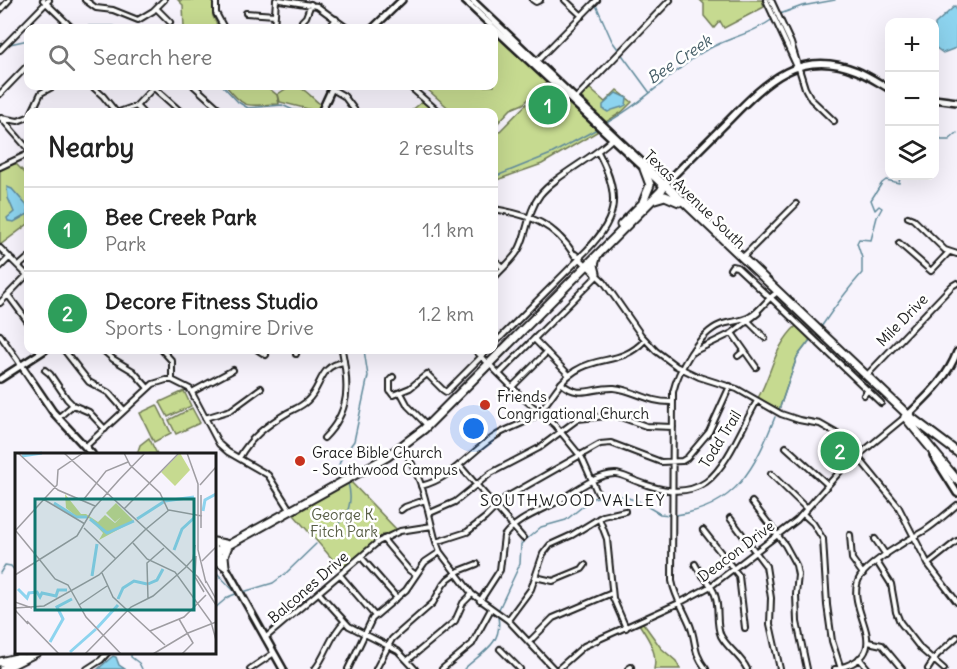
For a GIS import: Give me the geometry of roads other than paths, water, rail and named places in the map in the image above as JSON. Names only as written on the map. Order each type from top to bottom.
[{"type":"highway","points":[[644,169],[650,184],[647,202]]},
{"type":"highway","points":[[498,350],[584,273],[587,266],[647,202],[661,191],[664,185]]},
{"type":"highway","name":"Texas Avenue South","points":[[664,185],[774,296],[907,416]]},
{"type":"highway","name":"Texas Avenue South","points":[[664,185],[742,257],[774,296]]},
{"type":"highway","points":[[498,350],[587,266],[647,202],[665,196],[679,202]]},
{"type":"highway","points":[[587,266],[594,262],[597,255]]},
{"type":"highway","points":[[400,446],[493,354]]},
{"type":"highway","points":[[216,550],[400,446],[424,429],[494,354]]},
{"type":"highway","name":"Texas Avenue South","points":[[840,357],[866,375],[882,393]]},
{"type":"highway","points":[[907,416],[924,441],[957,480]]},
{"type":"highway","points":[[907,416],[957,452]]},
{"type":"highway","points":[[225,566],[224,556],[227,544]]},
{"type":"highway","points":[[216,552],[225,566]]},
{"type":"highway","points":[[0,660],[18,654]]},
{"type":"highway","points":[[0,660],[27,654]]},
{"type":"highway","points":[[3,669],[32,654]]},
{"type":"main road","name":"Texas Avenue South","points":[[464,0],[471,2],[495,24]]},
{"type":"main road","points":[[378,24],[398,2]]},
{"type":"main road","name":"Texas Avenue South","points":[[498,27],[622,145],[627,146],[664,185]]},
{"type":"main road","points":[[664,185],[761,87],[776,77],[798,68],[817,64],[849,68],[885,86]]},
{"type":"main road","points":[[325,108],[332,90]]},
{"type":"main road","name":"Texas Avenue South","points":[[575,99],[599,126],[614,137],[644,169],[664,185]]},
{"type":"main road","points":[[939,100],[955,102]]},
{"type":"main road","points":[[654,173],[665,176],[676,173]]},
{"type":"main road","points":[[907,416],[938,385],[949,370],[957,352]]},
{"type":"main road","points":[[0,379],[39,354]]},
{"type":"main road","points":[[21,365],[58,418],[91,453]]},
{"type":"main road","points":[[924,441],[957,493]]},
{"type":"main road","points":[[225,566],[283,669]]},
{"type":"street","points":[[0,10],[9,0]]},
{"type":"street","points":[[88,1],[96,8],[116,11],[138,21],[164,0]]},
{"type":"street","points":[[216,0],[216,13],[222,24]]},
{"type":"street","points":[[274,24],[278,0],[291,0],[322,8],[342,24]]},
{"type":"street","points":[[533,0],[536,2],[540,0]]},
{"type":"street","points":[[565,0],[582,15]]},
{"type":"street","points":[[536,62],[597,0]]},
{"type":"street","points":[[575,99],[670,0]]},
{"type":"street","points":[[766,0],[771,3],[791,44],[810,97],[834,121]]},
{"type":"street","points":[[24,24],[46,1],[68,24]]},
{"type":"street","points":[[302,21],[311,4]]},
{"type":"street","points":[[156,8],[170,22]]},
{"type":"street","points":[[246,13],[274,15]]},
{"type":"street","points":[[332,24],[336,19]]},
{"type":"street","points":[[0,50],[24,24]]},
{"type":"street","points":[[0,94],[24,69]]},
{"type":"street","points":[[34,108],[41,93],[47,90]]},
{"type":"street","points":[[96,90],[114,108]]},
{"type":"street","points":[[129,108],[135,106],[150,90]]},
{"type":"street","points":[[158,90],[177,108]]},
{"type":"street","points":[[198,90],[219,108]]},
{"type":"street","points":[[334,90],[344,96],[353,108]]},
{"type":"street","points":[[414,90],[434,108]]},
{"type":"street","points":[[1,118],[18,121],[24,119]]},
{"type":"street","points":[[1,118],[24,144]]},
{"type":"street","points":[[498,274],[520,246],[529,216],[545,189],[598,152],[614,137]]},
{"type":"street","points":[[499,374],[534,339],[587,266],[604,231],[613,205],[613,192],[610,176],[598,152]]},
{"type":"street","points":[[0,167],[24,156]]},
{"type":"street","points":[[742,257],[796,204]]},
{"type":"street","points":[[498,209],[529,216],[548,227],[610,290],[645,340],[682,369],[699,377],[730,386],[792,418],[828,427],[843,437],[898,506],[928,564],[957,602]]},
{"type":"street","points":[[908,217],[914,219],[949,252],[957,254]]},
{"type":"street","points":[[899,243],[931,271],[949,252]]},
{"type":"street","points":[[0,248],[24,271]]},
{"type":"street","points":[[0,267],[10,257]]},
{"type":"street","points":[[19,266],[24,262]]},
{"type":"street","points":[[498,263],[503,268]]},
{"type":"street","points":[[498,341],[587,266]]},
{"type":"street","name":"Texas Avenue South","points":[[730,269],[732,266],[736,267],[774,296]]},
{"type":"street","points":[[0,303],[24,279]]},
{"type":"street","name":"Mile Drive","points":[[866,375],[957,283]]},
{"type":"street","points":[[8,295],[24,317]]},
{"type":"street","points":[[706,669],[696,654],[690,626],[672,581],[675,384],[696,345],[708,334],[721,325],[753,315],[774,296]]},
{"type":"street","points":[[692,352],[732,333],[749,322],[774,296]]},
{"type":"street","points":[[736,321],[740,328]]},
{"type":"street","points":[[749,322],[765,338]]},
{"type":"street","points":[[732,333],[756,367]]},
{"type":"street","points":[[708,334],[715,341]]},
{"type":"street","points":[[0,335],[21,365]]},
{"type":"street","points":[[534,339],[569,375]]},
{"type":"street","points":[[422,486],[438,481],[492,438],[535,416],[569,375],[587,364],[624,356],[645,340]]},
{"type":"street","points":[[738,356],[744,351]]},
{"type":"street","points":[[512,387],[547,352]]},
{"type":"street","points":[[67,354],[89,382],[109,393],[124,410]]},
{"type":"street","points":[[107,354],[133,371],[148,388]]},
{"type":"street","points":[[166,354],[172,361],[172,380]]},
{"type":"street","points":[[324,438],[340,419],[345,397],[347,382],[343,354]]},
{"type":"street","points":[[479,354],[560,431],[579,455],[597,492]]},
{"type":"street","points":[[393,377],[390,380],[390,393],[395,396],[427,374],[444,392],[486,361],[487,354]]},
{"type":"street","name":"Texas Avenue South","points":[[840,357],[881,403]]},
{"type":"street","points":[[239,458],[253,437],[288,412],[307,402],[328,368],[344,362]]},
{"type":"street","points":[[45,370],[73,405],[88,412],[105,429]]},
{"type":"street","points":[[192,392],[233,370]]},
{"type":"street","points":[[85,447],[148,388],[159,381],[172,380],[183,384],[192,392],[219,444],[266,474],[279,493],[287,511]]},
{"type":"street","points":[[561,383],[576,392],[613,388],[651,401],[673,402]]},
{"type":"street","points":[[436,542],[467,532],[505,498],[595,446],[611,443],[661,462],[673,463],[687,458],[709,432],[730,386]]},
{"type":"street","points":[[205,418],[231,410],[261,388]]},
{"type":"street","points":[[864,395],[868,390]]},
{"type":"street","points":[[401,393],[408,406],[425,423]]},
{"type":"street","name":"Todd Trail","points":[[480,601],[500,570],[503,540],[507,532],[528,516],[592,481],[616,474],[660,490],[673,491],[698,486],[710,478],[732,448],[757,401]]},
{"type":"street","points":[[58,418],[73,405]]},
{"type":"street","points":[[430,513],[455,502],[491,473],[539,448],[578,419],[610,414],[646,426],[673,427]]},
{"type":"street","name":"Deacon Drive","points":[[556,669],[584,646],[680,603],[711,586],[803,514],[827,484],[907,416]]},
{"type":"street","points":[[400,446],[414,464],[430,513],[436,542],[455,574],[472,594],[508,620],[556,669]]},
{"type":"street","points":[[786,447],[827,484]]},
{"type":"street","points":[[459,465],[523,538]]},
{"type":"street","points":[[771,474],[807,509]]},
{"type":"street","points":[[401,510],[426,500]]},
{"type":"street","points":[[752,502],[778,535],[796,565],[798,575],[797,622],[807,669]]},
{"type":"street","points":[[835,669],[859,658],[868,642],[857,591],[860,578],[886,555],[925,530],[957,505]]},
{"type":"street","points":[[508,620],[527,597],[543,554],[550,545],[572,535],[598,518],[625,511]]},
{"type":"street","points":[[803,514],[823,539],[827,605],[832,641],[841,668]]},
{"type":"street","points":[[598,518],[607,539],[614,602],[626,628]]},
{"type":"street","points":[[730,518],[768,570],[772,603],[770,624],[780,669]]},
{"type":"street","name":"Balcones Drive","points":[[265,638],[383,539],[400,531],[432,526]]},
{"type":"street","points":[[703,530],[734,568],[740,581],[745,628]]},
{"type":"street","points":[[850,536],[852,559],[863,574]]},
{"type":"street","points":[[383,539],[409,570],[416,574]]},
{"type":"street","points":[[875,539],[886,555]]},
{"type":"street","points":[[928,564],[957,541]]},
{"type":"street","points":[[348,669],[363,634],[375,616],[406,590],[429,558],[440,552]]},
{"type":"street","points":[[361,557],[397,598]]},
{"type":"street","points":[[877,562],[891,584],[900,622],[921,649],[944,669]]},
{"type":"street","points":[[376,669],[394,636],[433,603],[443,585],[455,574],[477,564]]},
{"type":"street","points":[[695,564],[711,586],[717,602],[720,633],[743,660],[747,669]]},
{"type":"street","points":[[536,577],[553,581],[582,569],[585,565]]},
{"type":"street","points":[[340,575],[375,616]]},
{"type":"street","points":[[319,593],[344,622],[388,646],[408,660],[415,669]]},
{"type":"street","points":[[529,642],[553,618],[612,593]]},
{"type":"street","points":[[408,660],[454,621],[463,603],[472,594]]},
{"type":"street","points":[[442,669],[472,644],[491,609]]},
{"type":"street","points":[[315,669],[333,633],[344,622]]},
{"type":"street","points":[[928,669],[933,659],[957,637]]},
{"type":"street","points":[[868,642],[882,645],[902,669]]},
{"type":"street","points":[[500,649],[520,669]]},
{"type":"street","points":[[87,669],[106,654]]},
{"type":"street","points":[[250,669],[274,654]]},
{"type":"street","points":[[859,658],[868,669]]},
{"type":"street","points":[[258,663],[262,669]]},
{"type":"water","points":[[955,6],[957,11],[956,48],[943,53],[939,50],[939,20]]},
{"type":"water","points":[[616,93],[627,98],[626,105],[608,112],[603,109],[603,105]]},
{"type":"water","points":[[7,187],[12,189],[24,202],[24,216],[14,222],[8,221],[7,218],[14,212],[8,198]]},
{"type":"water","points":[[113,656],[125,669],[98,669]]},
{"type":"waterway","name":"Bee Creek","points":[[780,14],[802,6],[835,0]]},
{"type":"waterway","points":[[596,5],[612,41],[650,93]]},
{"type":"waterway","name":"Bee Creek","points":[[608,122],[632,107],[698,55],[756,29],[774,18]]},
{"type":"waterway","name":"Bee Creek","points":[[10,44],[24,41]]},
{"type":"waterway","name":"Bee Creek","points":[[227,90],[238,102],[248,108]]},
{"type":"waterway","name":"Bee Creek","points":[[248,108],[282,105],[289,108]]},
{"type":"waterway","name":"Bee Creek","points":[[498,175],[551,154],[597,129]]},
{"type":"waterway","points":[[939,136],[941,140],[949,140],[957,133]]},
{"type":"waterway","points":[[821,327],[862,273],[862,258],[857,243],[859,239],[871,240],[877,217],[882,208],[879,206],[875,210],[871,200],[886,180]]},
{"type":"waterway","points":[[886,180],[899,183],[899,180]]},
{"type":"waterway","points":[[779,410],[797,357],[810,340]]},
{"type":"waterway","points":[[342,474],[339,465],[354,441],[368,376],[365,354]]},
{"type":"waterway","points":[[676,515],[697,511],[728,494],[751,468],[775,417]]},
{"type":"waterway","points":[[320,540],[345,516],[350,501],[348,483]]},
{"type":"waterway","points":[[499,609],[520,564],[521,544],[541,527],[566,520],[593,498],[614,494],[638,501],[660,514],[670,515]]},
{"type":"waterway","points":[[243,592],[273,583],[316,544]]},
{"type":"waterway","points":[[0,573],[5,565],[11,566],[15,571]]},
{"type":"waterway","points":[[216,572],[236,593]]},
{"type":"waterway","points":[[216,607],[228,597],[238,593]]},
{"type":"waterway","points":[[464,669],[494,641],[499,626],[498,617]]},
{"type":"waterway","points":[[131,654],[142,669]]},
{"type":"place","name":"Bee Creek Park","points":[[548,105]]},
{"type":"place","name":"Friends Congrigational Church","points":[[485,405]]},
{"type":"place","name":"Decore Fitness Studio","points":[[840,451]]},
{"type":"place","name":"Grace Bible Church - Southwood Campus","points":[[300,461]]},
{"type":"district","name":"SOUTHWOOD VALLEY","points":[[573,500]]},
{"type":"park label","name":"George K. Fitch Park","points":[[344,522]]}]
